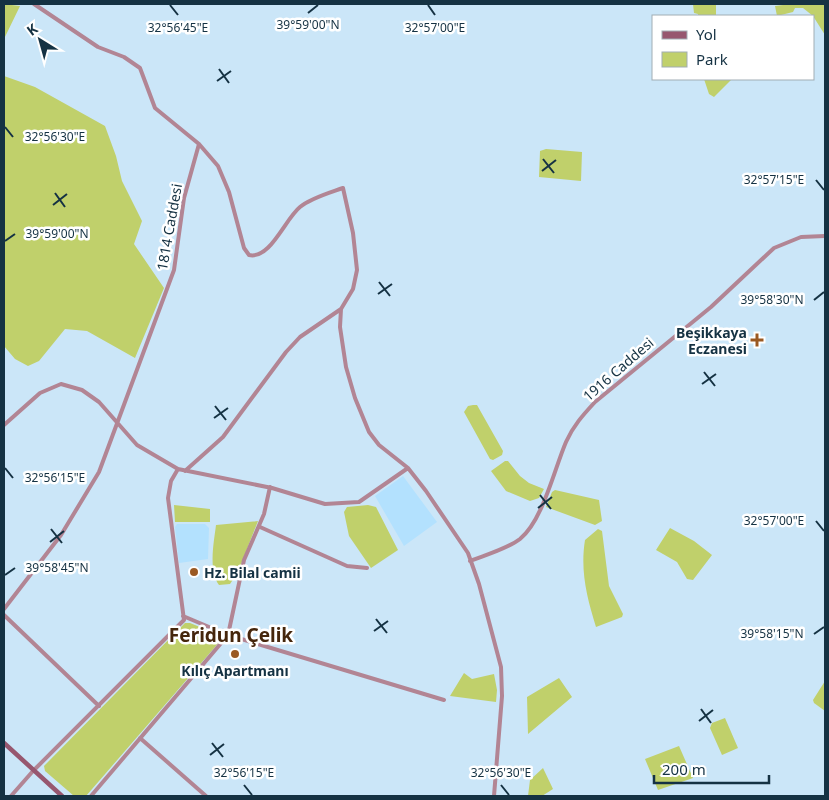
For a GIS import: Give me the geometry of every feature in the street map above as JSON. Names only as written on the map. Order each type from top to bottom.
[{"type":"main road","points":[[4,742],[62,796]]},
{"type":"street","points":[[34,4],[98,47],[124,57],[140,68],[155,108],[199,144],[218,166],[231,200],[244,248],[249,255],[260,254],[272,244],[285,222],[301,206],[343,188],[353,233],[356,270],[353,288],[341,309],[300,337],[286,352],[223,437],[186,471]]},
{"type":"street","name":"1814 Caddesi","points":[[4,609],[62,534],[99,472],[174,270],[184,198],[199,144]]},
{"type":"street","name":"1916 Caddesi","points":[[470,561],[519,539],[530,526],[543,501],[567,441],[579,419],[595,402],[711,307],[774,248],[801,237],[825,236]]},
{"type":"street","points":[[341,309],[340,327],[346,367],[355,398],[366,425],[379,444],[408,468],[448,521],[470,561],[501,667],[501,714],[494,796]]},
{"type":"street","points":[[4,425],[40,393],[61,384],[72,386],[93,398],[118,422],[137,445],[178,469],[186,471],[270,487],[325,504],[359,502],[408,468]]},
{"type":"street","points":[[11,796],[33,771],[184,620],[168,498],[171,481],[178,469]]},
{"type":"street","points":[[91,796],[228,635],[244,560],[260,526],[270,487]]},
{"type":"street","points":[[260,526],[347,566],[367,568]]},
{"type":"street","points":[[4,615],[99,706]]},
{"type":"street","points":[[183,616],[228,635],[444,700]]},
{"type":"street","points":[[140,738],[206,796]]},
{"type":"shaded area","points":[[403,476],[437,522],[404,546],[375,496]]},
{"type":"shaded area","points":[[177,524],[205,524],[209,528],[208,559],[179,563],[175,527]]},
{"type":"green space","points":[[4,4],[20,6],[4,39]]},
{"type":"green space","points":[[693,4],[716,4],[716,15],[698,15],[694,13]]},
{"type":"green space","points":[[825,4],[825,35],[814,15],[803,8],[795,8],[793,12],[777,15],[775,6]]},
{"type":"green space","points":[[4,76],[35,87],[105,126],[116,156],[122,181],[142,221],[134,244],[164,288],[135,358],[87,331],[65,329],[39,361],[28,366],[15,359],[4,346]]},
{"type":"green space","points":[[704,80],[731,80],[714,97],[709,94]]},
{"type":"green space","points":[[546,149],[582,152],[581,181],[539,177],[540,151]]},
{"type":"green space","points":[[477,405],[503,451],[502,455],[493,460],[490,459],[464,412],[468,406]]},
{"type":"green space","points":[[505,461],[508,461],[520,476],[529,483],[544,489],[539,498],[530,501],[506,491],[491,471]]},
{"type":"green space","points":[[555,490],[599,500],[602,521],[595,525],[546,507],[552,492]]},
{"type":"green space","points":[[174,505],[210,509],[210,522],[175,522]]},
{"type":"green space","points":[[368,505],[376,507],[398,550],[371,568],[349,536],[344,512],[347,507]]},
{"type":"green space","points":[[258,521],[238,572],[230,584],[219,585],[213,564],[216,525]]},
{"type":"green space","points":[[670,528],[694,541],[712,555],[693,580],[687,579],[677,562],[656,550]]},
{"type":"green space","points":[[598,529],[602,531],[609,586],[623,614],[622,617],[596,627],[587,595],[583,563],[585,540]]},
{"type":"green space","points":[[185,623],[190,623],[220,635],[222,639],[86,796],[74,796],[45,771],[44,766]]},
{"type":"green space","points":[[464,673],[472,679],[494,674],[497,690],[496,702],[450,696]]},
{"type":"green space","points":[[559,678],[572,697],[528,734],[527,697]]},
{"type":"green space","points":[[825,681],[825,711],[814,703],[813,700]]},
{"type":"green space","points":[[725,718],[738,748],[722,755],[710,728],[712,723]]},
{"type":"green space","points":[[679,746],[693,778],[658,790],[645,759]]},
{"type":"green space","points":[[543,768],[553,789],[542,796],[528,796],[530,780]]},
{"type":"place","name":"Beşikkaya Eczanesi","points":[[757,340]]},
{"type":"place","name":"Hz. Bilal camii","points":[[194,572]]},
{"type":"place","name":"Kılıç Apartmanı","points":[[235,654]]},
{"type":"district","name":"Feridun Çelik","points":[[231,635]]}]
